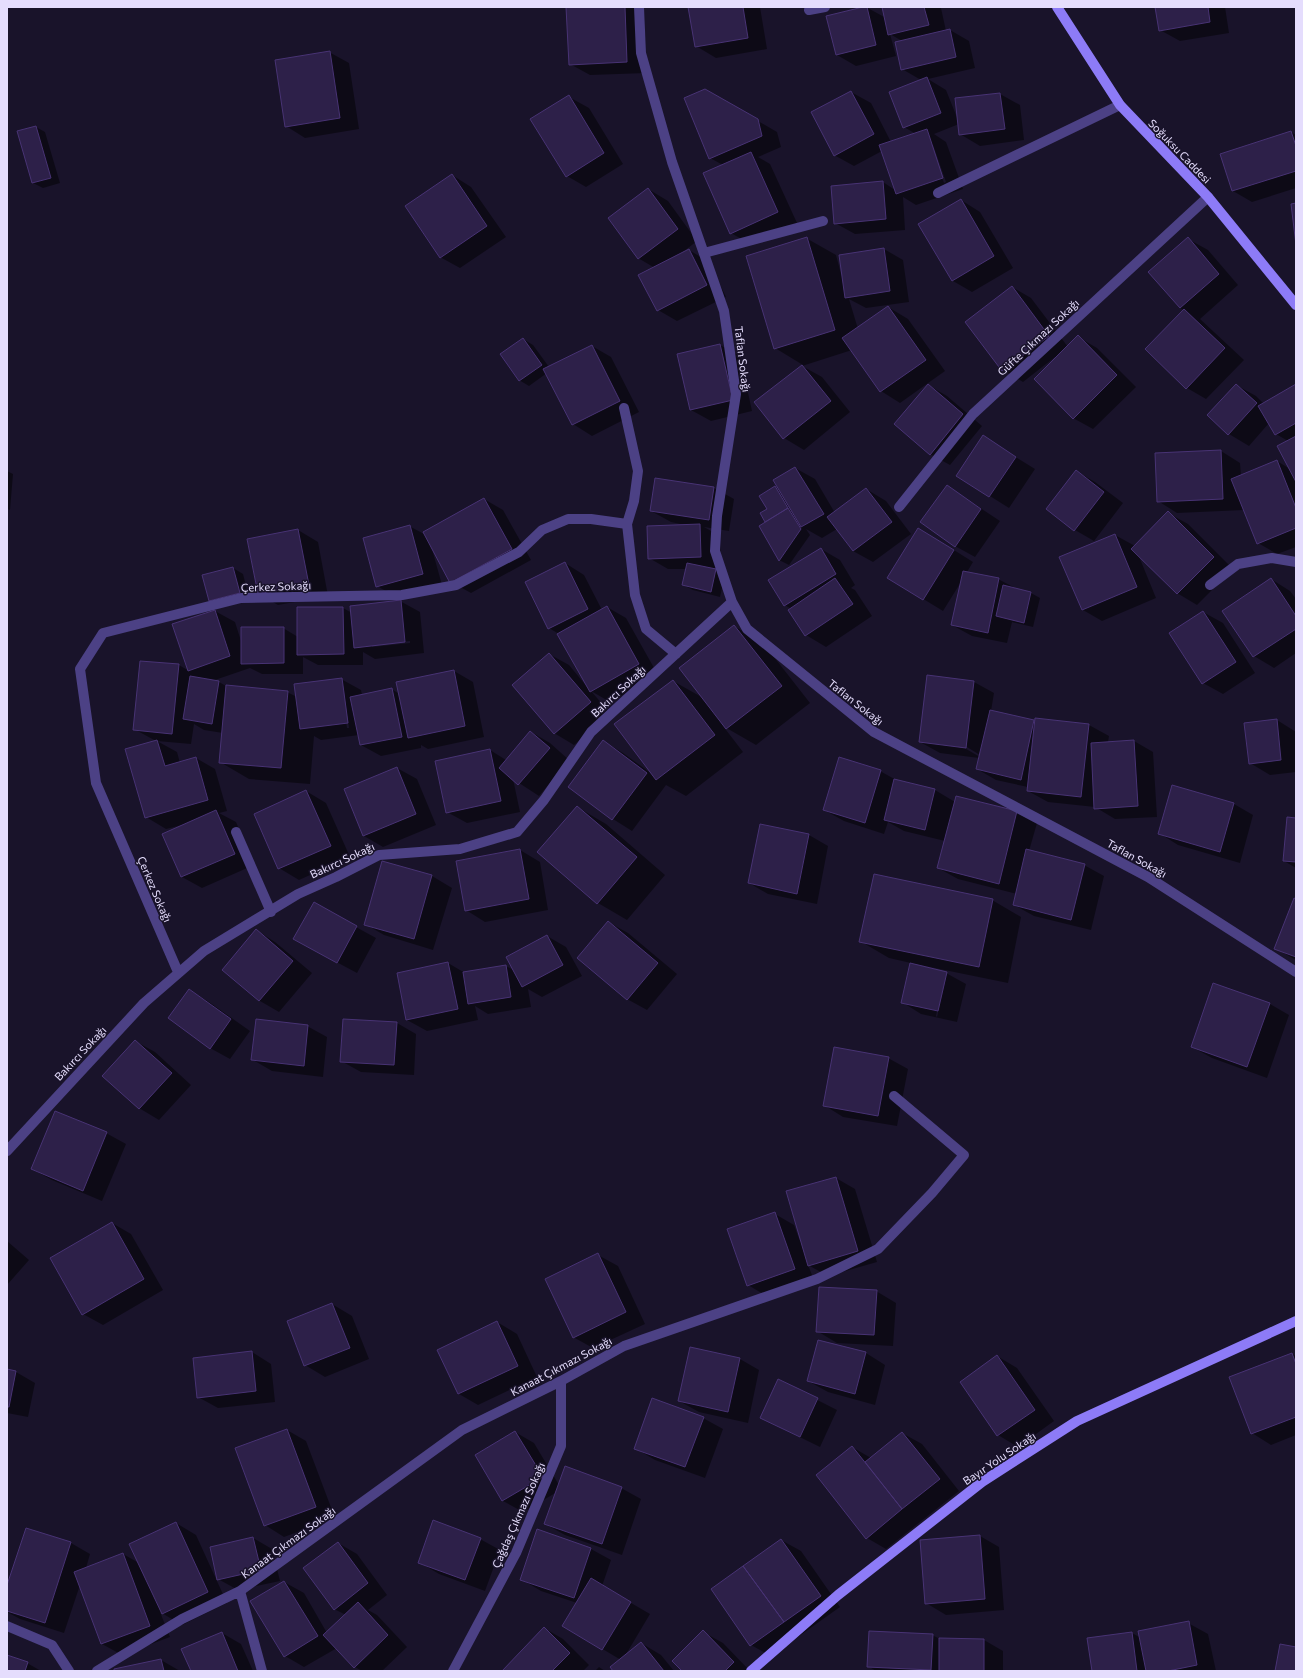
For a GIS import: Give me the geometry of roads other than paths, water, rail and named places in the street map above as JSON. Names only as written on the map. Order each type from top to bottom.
[{"type":"street","name":"Taflan Sokağı","points":[[640,7],[641,53],[672,162],[724,311],[736,394],[717,516],[714,551],[732,602],[747,629],[874,732],[1148,877],[1296,972]]},
{"type":"street","points":[[809,10],[825,7]]},
{"type":"street","name":"Soğuksu Caddesi","points":[[1057,7],[1120,105],[1208,197],[1296,305]]},
{"type":"street","points":[[938,194],[1120,105]]},
{"type":"street","name":"Güfte Çıkmazı Sokağı","points":[[899,507],[973,414],[1208,197]]},
{"type":"street","points":[[704,253],[823,221]]},
{"type":"street","points":[[624,408],[638,471],[634,502],[627,524],[635,595],[646,628],[676,654]]},
{"type":"street","name":"Çerkez Sokağı","points":[[178,972],[96,783],[80,669],[103,632],[241,598],[402,595],[456,586],[519,552],[542,530],[568,519],[591,519],[627,524]]},
{"type":"street","points":[[1210,585],[1238,564],[1272,558],[1296,562]]},
{"type":"street","name":"Bakırcı Sokağı","points":[[7,1151],[144,1003],[204,951],[271,912],[298,894],[379,855],[460,849],[517,832],[544,800],[592,732],[732,602]]},
{"type":"street","points":[[236,832],[271,912]]},
{"type":"street","name":"Kanaat Çıkmazı Sokağı","points":[[97,1671],[182,1619],[240,1591],[462,1430],[561,1381],[624,1346],[817,1279],[878,1249],[932,1194],[964,1155],[894,1096]]},
{"type":"street","name":"Bayır Yolu Sokağı","points":[[751,1671],[838,1595],[982,1482],[1070,1425],[1296,1321]]},
{"type":"street","name":"Çağdaş Çıkmazı Sokağı","points":[[453,1671],[516,1553],[561,1446],[561,1381]]},
{"type":"street","points":[[240,1591],[262,1671]]},
{"type":"street","points":[[7,1626],[52,1645],[69,1671]]}]
